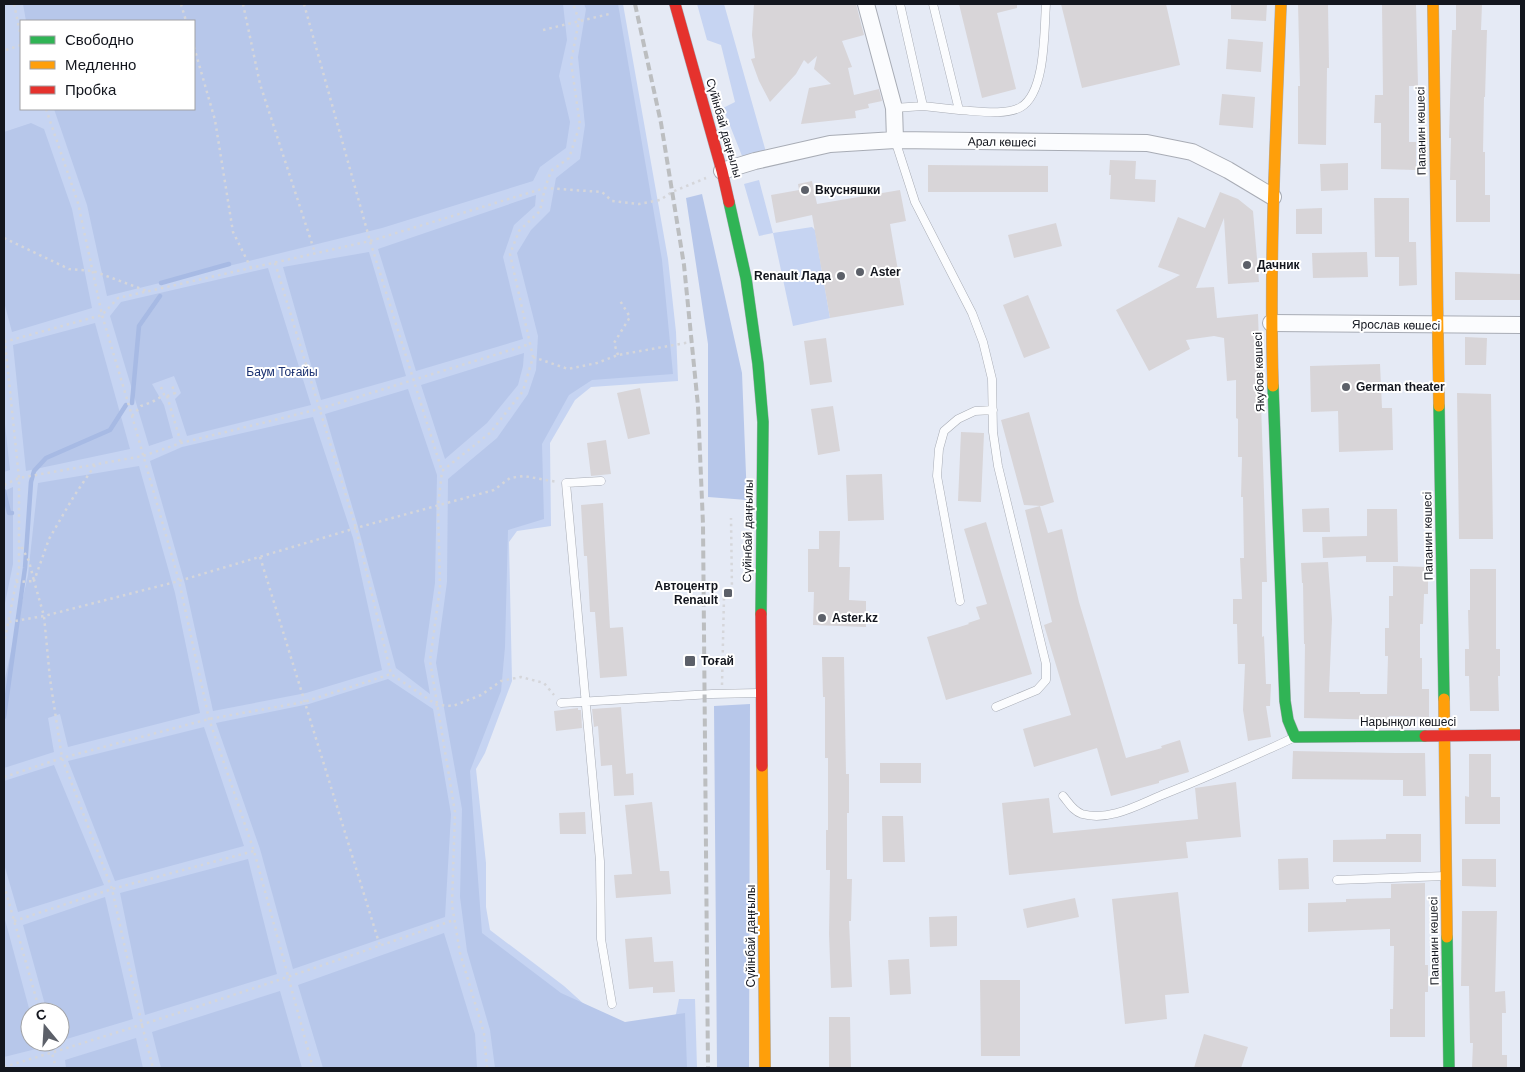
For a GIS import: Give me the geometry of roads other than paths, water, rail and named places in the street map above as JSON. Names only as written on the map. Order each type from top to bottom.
[{"type":"main road","name":"Сүйінбай даңғылы","points":[[675,4],[722,171],[746,278],[758,364],[763,422],[761,586],[765,1068]]},
{"type":"main road","name":"Якубов көшесі","points":[[1281,4],[1273,197],[1271,323],[1285,700],[1288,720],[1295,737]]},
{"type":"main road","name":"Папанин көшесі","points":[[1433,4],[1449,1068]]},
{"type":"main road","name":"Нарынқол көшесі","points":[[1295,737],[1521,735]]},
{"type":"street","points":[[866,4],[894,108],[895,140]]},
{"type":"street","name":"Арал көшесі","points":[[722,171],[755,161],[830,144],[895,140],[1147,143],[1192,152],[1228,170],[1273,197]]},
{"type":"street","name":"Ярослав көшесі","points":[[1271,323],[1521,325]]},
{"type":"lane","points":[[900,4],[923,106]]},
{"type":"lane","points":[[933,4],[959,110]]},
{"type":"lane","points":[[894,108],[923,106],[1001,112],[1020,108],[1030,98],[1042,68],[1046,4]]},
{"type":"lane","points":[[895,140],[915,202],[972,313],[983,342],[992,379],[993,432],[998,466],[1046,664],[1046,680],[1037,690],[996,707]]},
{"type":"lane","points":[[960,601],[937,476],[939,449],[944,431],[958,419],[975,411],[993,410]]},
{"type":"lane","points":[[601,481],[566,483],[600,861],[601,939],[612,1004]]},
{"type":"lane","points":[[561,703],[712,694],[763,693]]},
{"type":"lane","points":[[1063,796],[1074,810],[1080,813],[1105,815],[1122,811],[1214,775],[1295,737]]},
{"type":"lane","points":[[1337,880],[1447,876]]},
{"type":"waterway","points":[[161,283],[229,264]]},
{"type":"waterway","points":[[132,403],[139,326],[160,296]]},
{"type":"waterway","points":[[4,717],[25,568],[31,482],[34,471],[46,458],[110,430],[126,405]]},
{"type":"waterway","points":[[4,491],[9,513],[12,513]]},
{"type":"railway","points":[[635,4],[661,123],[684,265],[698,406],[703,524],[708,1068]]},
{"type":"place","name":"Вкусняшки","points":[[805,190]]},
{"type":"place","name":"Дачник","points":[[1247,265]]},
{"type":"place","name":"Aster","points":[[860,272]]},
{"type":"place","name":"Renault Лада","points":[[841,276]]},
{"type":"place","name":"German theater","points":[[1346,387]]},
{"type":"place","name":"Автоцентр Renault","points":[[728,593]]},
{"type":"place","name":"Aster.kz","points":[[822,618]]},
{"type":"place","name":"Тоғай","points":[[690,661]]},
{"type":"park label","name":"Баум Тоғайы","points":[[282,372]]}]
